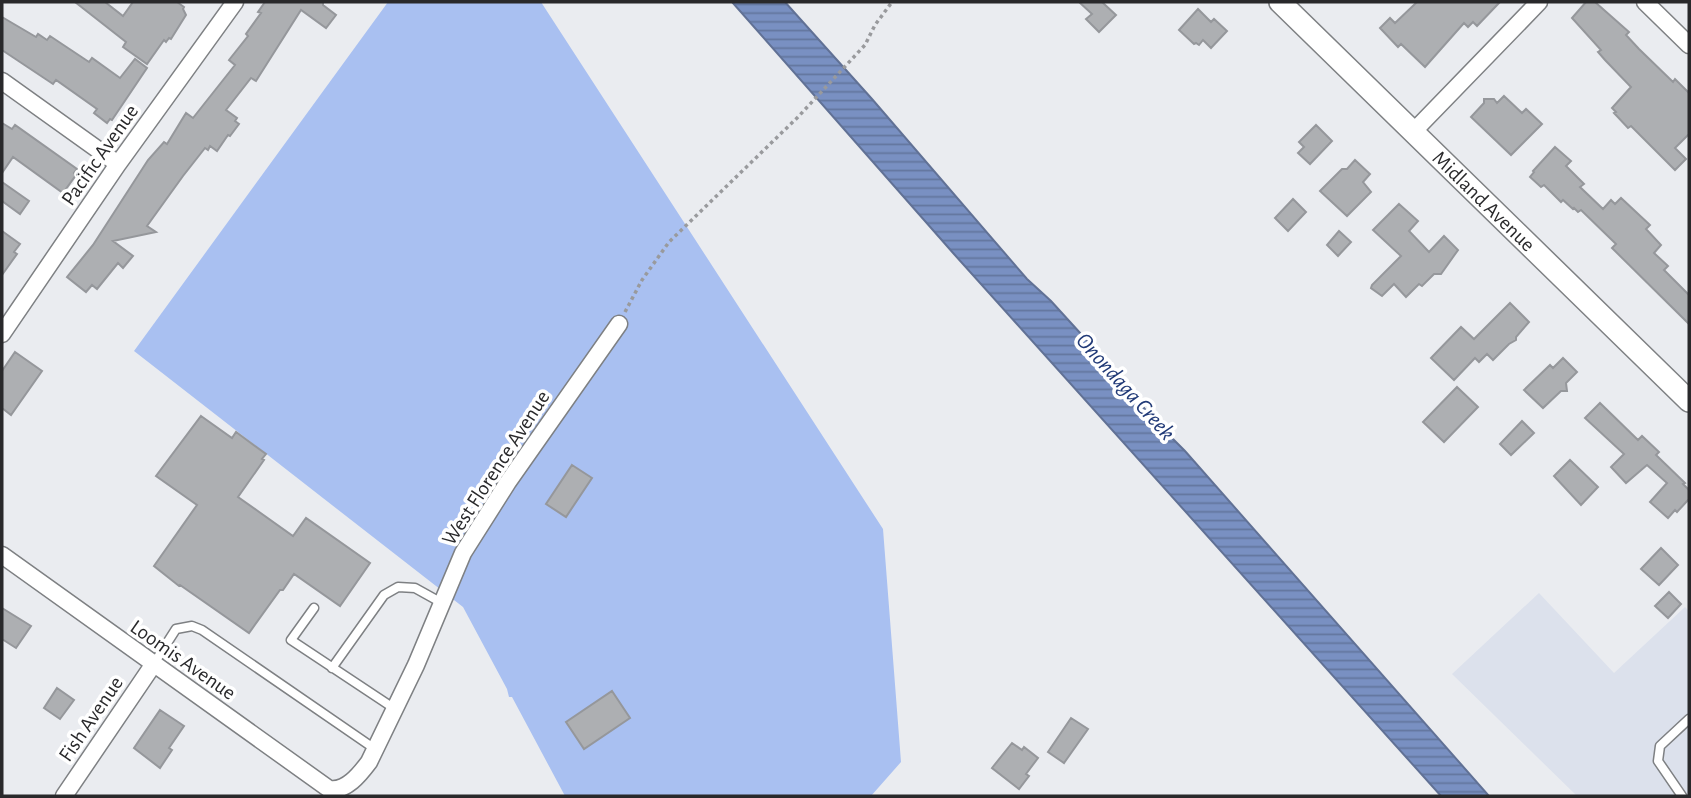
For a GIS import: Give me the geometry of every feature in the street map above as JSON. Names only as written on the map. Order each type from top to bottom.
[{"type":"street","name":"Midland Avenue","points":[[1279,2],[1689,401]]},
{"type":"street","points":[[1414,131],[1539,2]]},
{"type":"street","points":[[1645,2],[1689,45]]},
{"type":"street","name":"Pacific Avenue","points":[[4,327],[229,4]]},
{"type":"street","points":[[2,81],[118,164]]},
{"type":"street","name":"West Florence Avenue","points":[[342,789],[361,773],[375,749],[469,543],[508,482],[619,324]]},
{"type":"street","name":"Loomis Avenue","points":[[2,555],[329,789],[342,789]]},
{"type":"street","name":"Fish Avenue","points":[[64,796],[153,665]]},
{"type":"lane","points":[[332,668],[384,595],[398,587],[415,588],[442,603]]},
{"type":"lane","points":[[314,608],[291,640],[395,709]]},
{"type":"lane","points":[[153,665],[176,629],[192,626],[202,630],[375,749]]},
{"type":"lane","points":[[1682,796],[1658,761],[1660,746],[1689,719]]},
{"type":"path","points":[[619,324],[642,280],[668,242],[798,117],[865,45],[875,25],[892,2]]},
{"type":"shaded area","points":[[388,2],[541,2],[883,529],[901,762],[871,796],[565,796],[512,697],[509,697],[463,607],[134,351]]},
{"type":"shaded area","points":[[1539,593],[1614,673],[1685,607],[1689,611],[1689,796],[1577,796],[1452,674]]},
{"type":"water","name":"Onondaga Creek","points":[[732,2],[785,2],[1027,279],[1051,301],[1122,379],[1151,417],[1185,451],[1489,796],[1441,796],[954,254]]},
{"type":"building","points":[[75,2],[105,2],[123,16],[133,2],[177,2],[184,7],[186,15],[171,39],[166,42],[164,40],[147,64],[123,47],[126,42]]},
{"type":"building","points":[[265,2],[323,2],[323,5],[336,15],[326,28],[301,10],[256,81],[251,78],[226,110],[237,118],[235,121],[239,124],[230,136],[228,135],[217,151],[210,146],[208,150],[205,148],[183,176],[147,226],[156,232],[113,241],[133,256],[123,268],[118,263],[97,289],[92,285],[86,292],[67,277],[93,245],[148,160],[164,142],[167,144],[186,113],[193,118],[235,65],[229,60],[248,36],[246,34],[261,13],[258,12]]},
{"type":"building","points":[[1079,2],[1102,2],[1116,15],[1099,32],[1086,19],[1092,14]]},
{"type":"building","points":[[1417,2],[1500,2],[1477,26],[1473,22],[1468,27],[1464,23],[1425,67],[1401,44],[1398,47],[1380,28],[1390,18],[1395,23]]},
{"type":"building","points":[[1586,2],[1595,2],[1629,32],[1626,35],[1639,49],[1673,82],[1675,79],[1689,93],[1689,134],[1675,148],[1686,159],[1675,170],[1631,126],[1628,128],[1614,113],[1616,112],[1612,108],[1631,87],[1598,52],[1601,50],[1572,18]]},
{"type":"building","points":[[1198,9],[1211,22],[1214,19],[1227,31],[1211,48],[1203,40],[1199,45],[1194,44],[1179,30]]},
{"type":"building","points":[[2,17],[36,37],[38,34],[47,40],[50,36],[89,62],[92,58],[120,78],[135,59],[147,68],[112,120],[107,123],[94,113],[97,109],[56,80],[53,84],[2,50]]},
{"type":"building","points":[[1504,96],[1522,113],[1526,109],[1542,124],[1511,155],[1471,117],[1484,103],[1484,99],[1494,99],[1497,103]]},
{"type":"building","points":[[2,123],[12,129],[15,125],[77,169],[74,173],[76,175],[63,193],[13,157],[2,173]]},
{"type":"building","points":[[1316,125],[1332,141],[1310,164],[1298,153],[1304,147],[1299,142]]},
{"type":"building","points":[[1555,147],[1571,161],[1566,166],[1584,184],[1580,187],[1603,209],[1611,200],[1615,204],[1621,198],[1650,225],[1646,229],[1661,245],[1654,253],[1668,266],[1664,270],[1689,295],[1689,324],[1612,248],[1616,244],[1581,210],[1578,212],[1563,200],[1561,202],[1544,185],[1541,187],[1530,177]]},
{"type":"building","points":[[1355,160],[1370,174],[1363,182],[1371,192],[1347,216],[1320,191]]},
{"type":"building","points":[[2,182],[29,201],[20,214],[2,201]]},
{"type":"building","points":[[1293,199],[1306,212],[1288,231],[1275,218]]},
{"type":"building","points":[[1399,204],[1418,221],[1409,231],[1429,252],[1444,236],[1458,250],[1441,274],[1434,274],[1406,297],[1394,284],[1382,296],[1371,288],[1372,285],[1401,256],[1373,230]]},
{"type":"building","points":[[2,231],[20,244],[14,252],[17,254],[2,275]]},
{"type":"building","points":[[1339,231],[1351,242],[1338,256],[1327,245]]},
{"type":"building","points":[[1510,303],[1529,322],[1516,340],[1493,360],[1487,354],[1479,362],[1475,358],[1454,380],[1431,358],[1461,327],[1474,339]]},
{"type":"building","points":[[15,352],[42,371],[11,415],[2,408],[2,371]]},
{"type":"building","points":[[1563,358],[1577,372],[1566,383],[1567,391],[1561,391],[1543,408],[1524,390],[1550,365],[1553,368]]},
{"type":"building","points":[[1457,387],[1478,407],[1444,442],[1423,422]]},
{"type":"building","points":[[1600,403],[1638,440],[1642,436],[1659,452],[1656,455],[1685,483],[1683,484],[1689,490],[1689,499],[1668,518],[1650,502],[1667,483],[1647,465],[1626,483],[1611,467],[1624,454],[1585,418]]},
{"type":"building","points":[[201,416],[232,438],[236,432],[266,454],[238,497],[293,536],[306,518],[370,563],[340,606],[294,574],[249,633],[154,566],[197,505],[156,476]]},
{"type":"building","points":[[1522,421],[1534,433],[1511,455],[1500,444]]},
{"type":"building","points":[[1570,460],[1598,487],[1581,505],[1554,476]]},
{"type":"building","points":[[572,465],[592,478],[566,517],[546,504]]},
{"type":"building","points":[[1661,548],[1678,565],[1659,585],[1641,569]]},
{"type":"building","points":[[1669,592],[1681,604],[1668,618],[1655,606]]},
{"type":"building","points":[[2,608],[31,626],[16,648],[2,639]]},
{"type":"building","points":[[57,688],[74,700],[60,719],[44,708]]},
{"type":"building","points":[[612,691],[630,718],[584,749],[566,722]]},
{"type":"building","points":[[160,710],[184,726],[169,748],[172,750],[160,768],[134,748]]},
{"type":"building","points":[[1071,718],[1088,729],[1064,763],[1048,752]]},
{"type":"building","points":[[1012,743],[1022,750],[1024,747],[1038,758],[1019,789],[992,768]]}]
